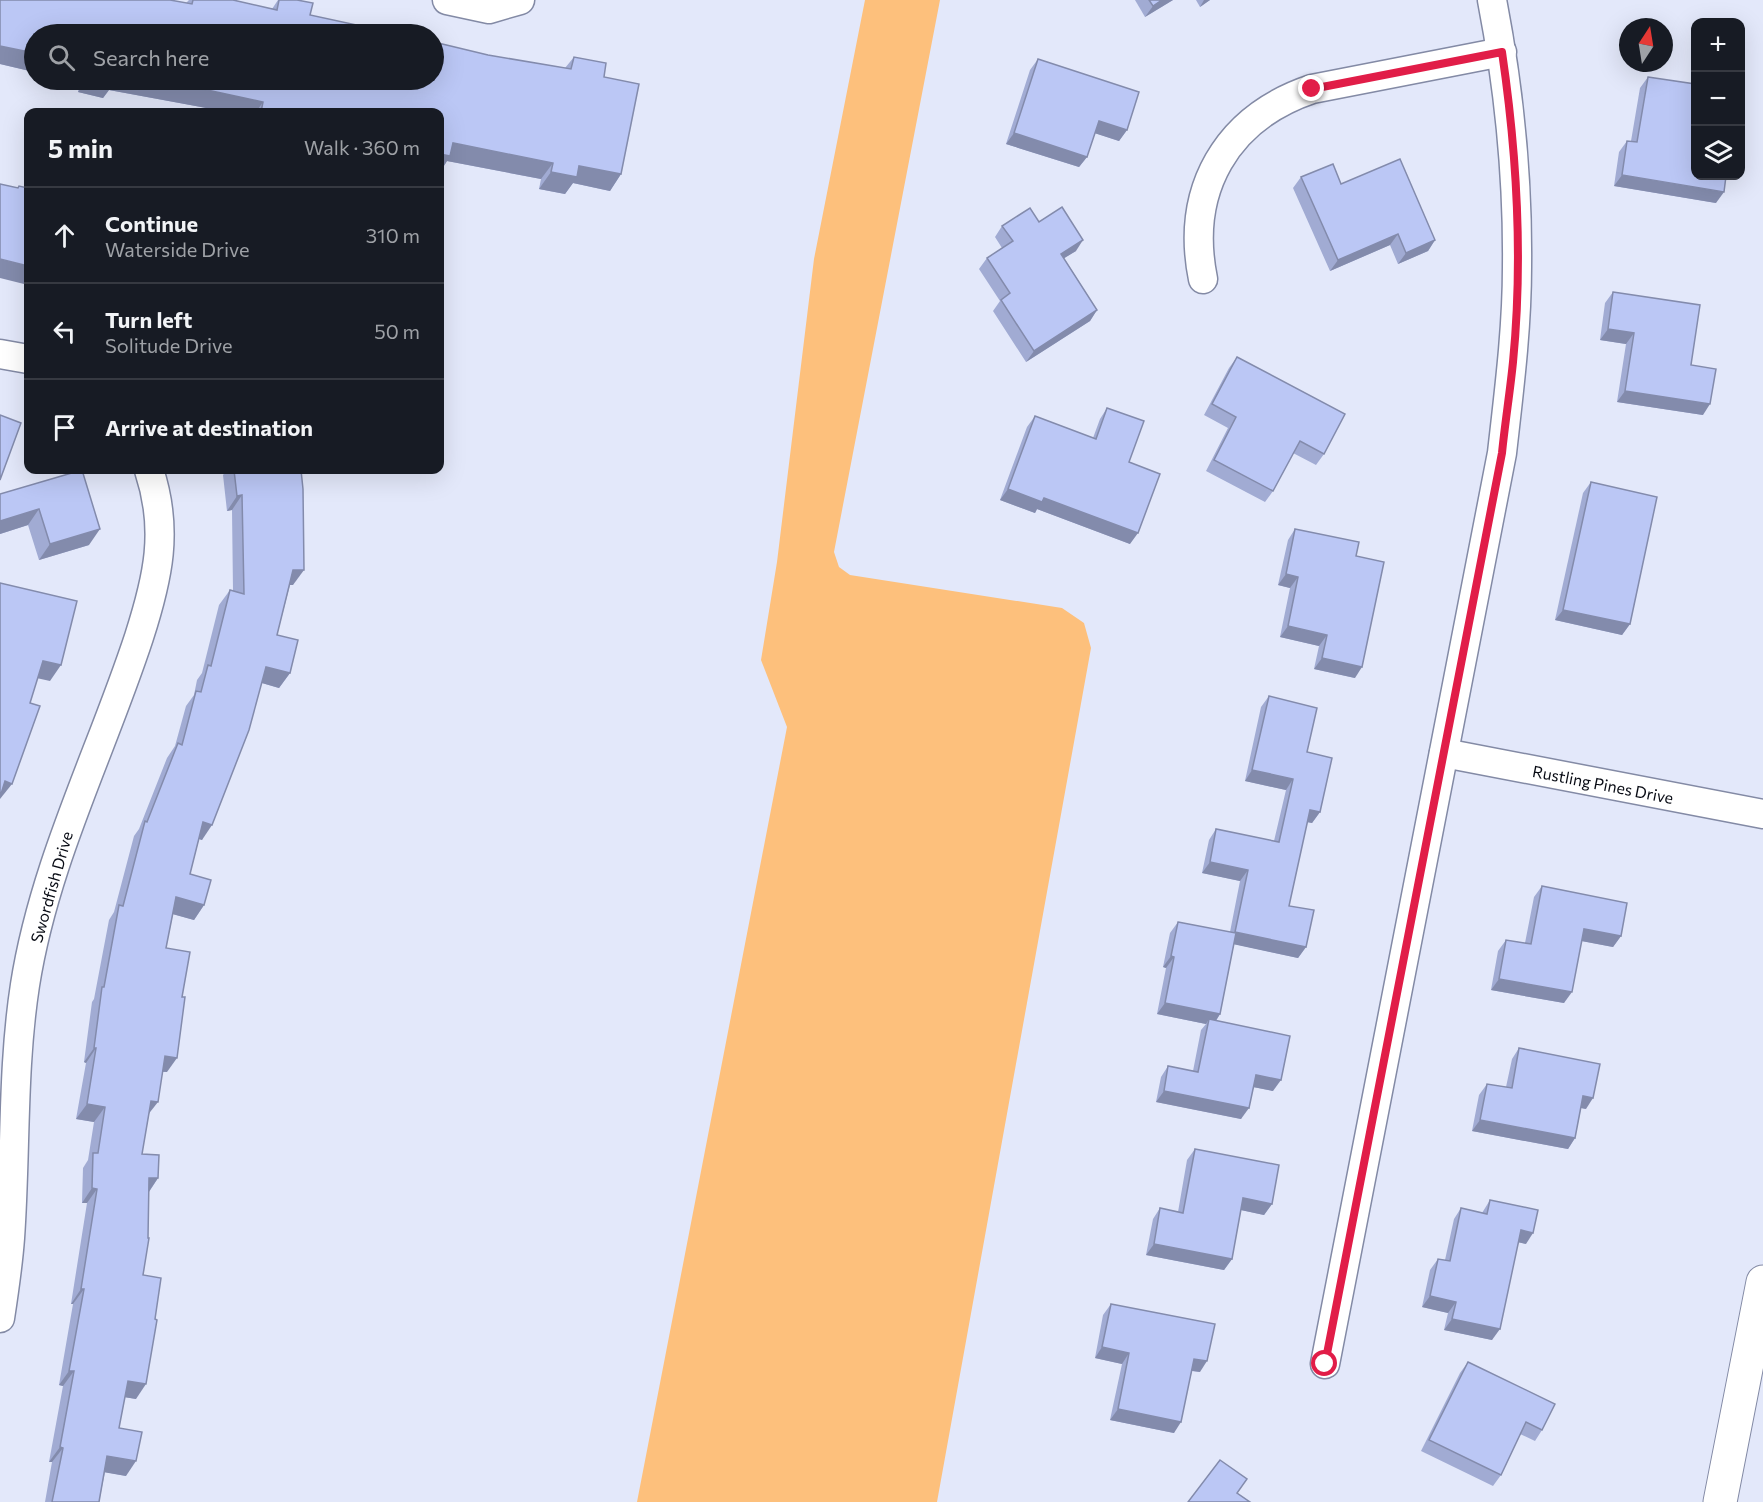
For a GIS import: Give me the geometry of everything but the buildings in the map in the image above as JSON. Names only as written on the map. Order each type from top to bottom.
[{"type":"street","points":[[447,0],[489,9],[520,0]]},
{"type":"street","points":[[1325,1364],[1502,453],[1513,361],[1517,268],[1515,175],[1502,52],[1492,0]]},
{"type":"street","points":[[1203,279],[1198,257],[1197,237],[1203,197],[1218,160],[1243,129],[1258,115],[1293,95],[1312,89],[1502,52]]},
{"type":"street","points":[[0,354],[24,358]]},
{"type":"street","name":"Swordfish Drive","points":[[0,1318],[10,1238],[15,1071],[26,984],[42,908],[65,835],[122,689],[142,626],[160,555],[160,512],[150,474]]},
{"type":"street","name":"Rustling Pines Drive","points":[[1444,753],[1763,814]]},
{"type":"street","points":[[1720,1502],[1763,1282]]},
{"type":"shaded area","points":[[865,0],[940,0],[834,552],[839,567],[850,575],[1062,608],[1084,623],[1091,648],[937,1502],[637,1502],[787,727],[761,660],[777,562],[814,259]]},
{"type":"route","points":[[1312,89],[1502,52],[1515,175],[1517,268],[1513,361],[1502,453],[1325,1364]]}]
